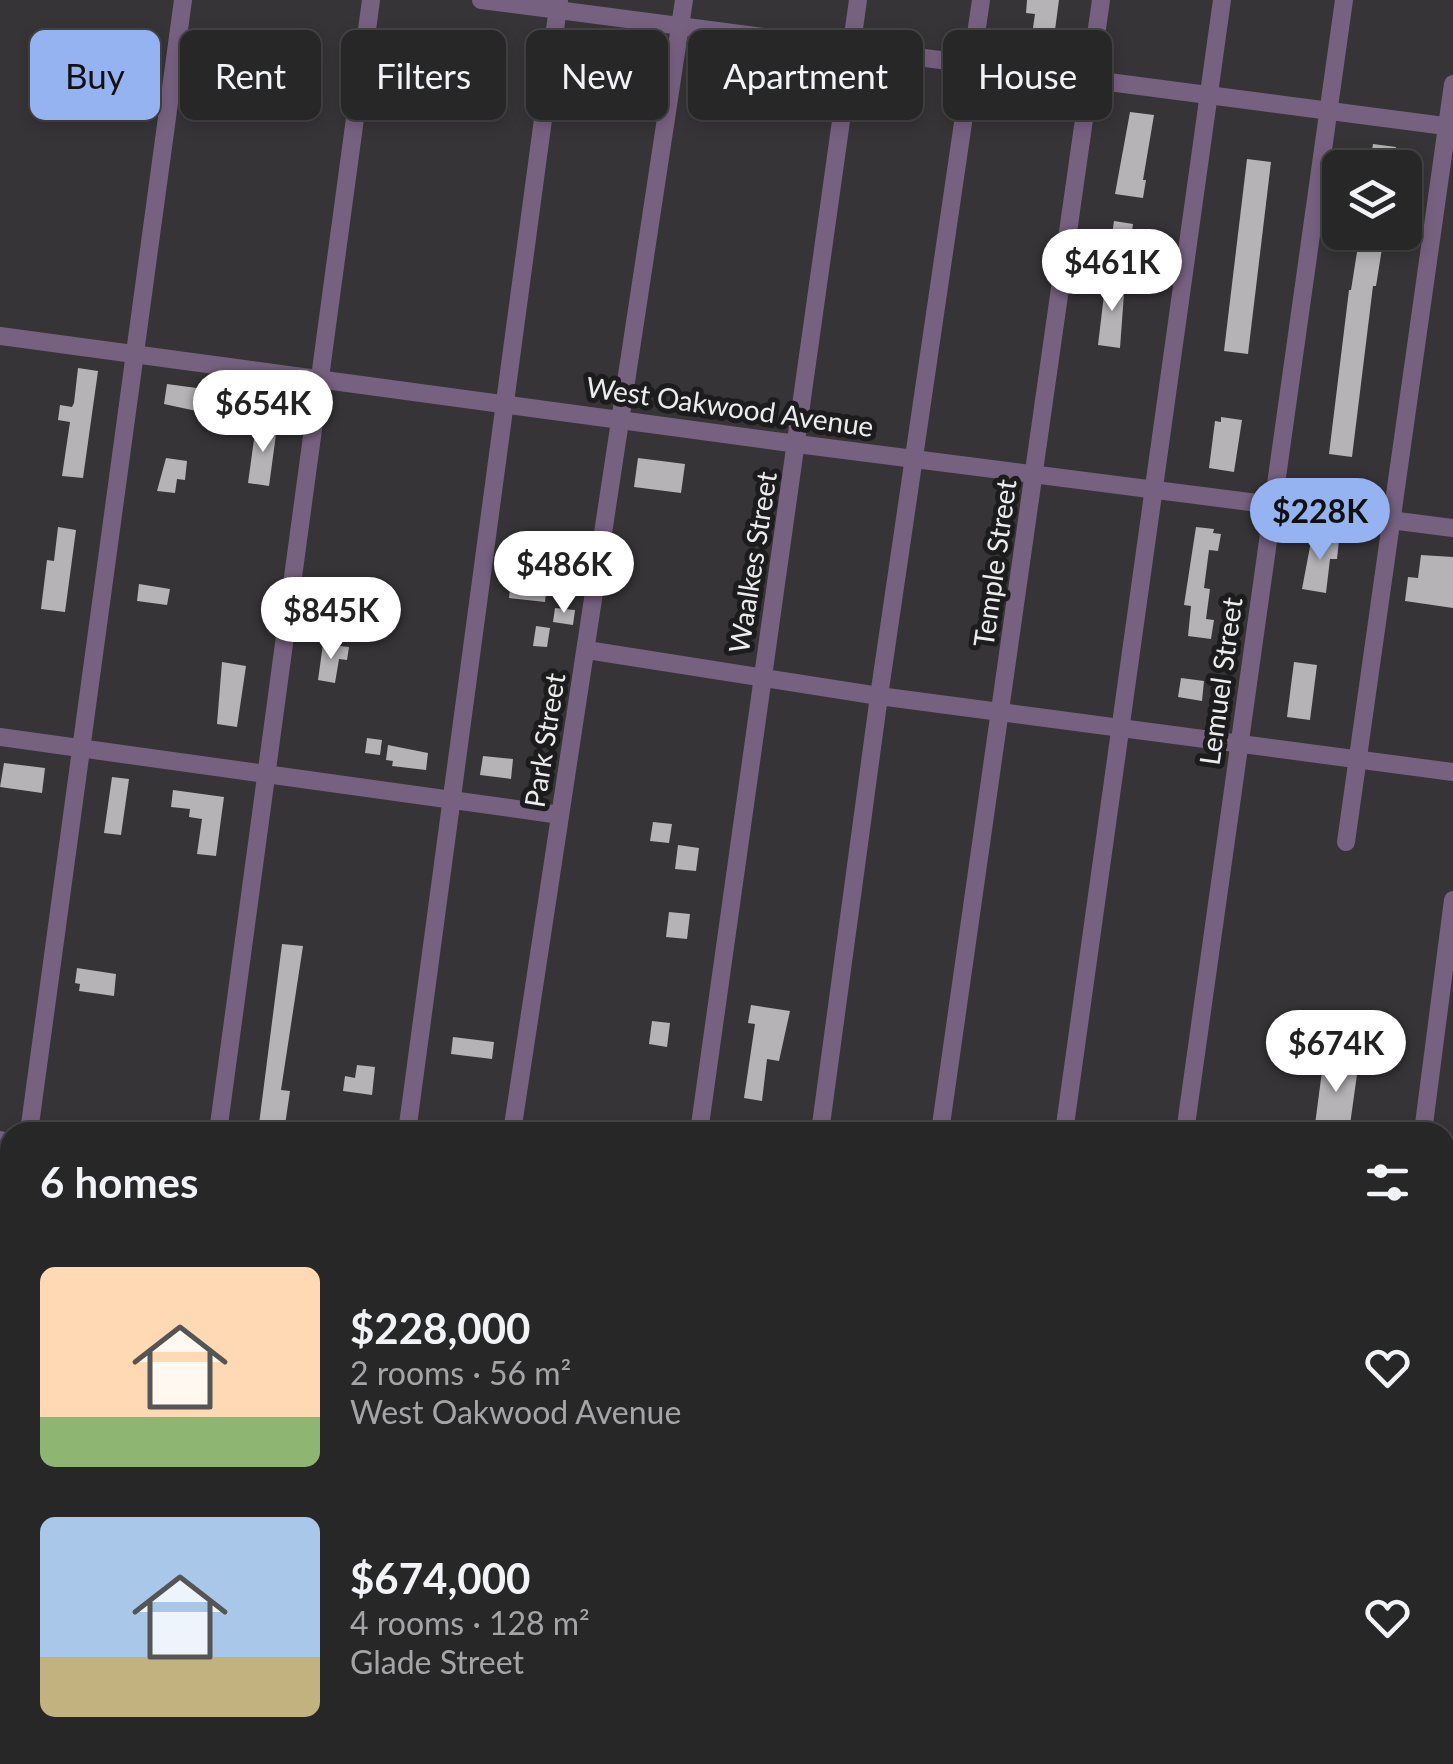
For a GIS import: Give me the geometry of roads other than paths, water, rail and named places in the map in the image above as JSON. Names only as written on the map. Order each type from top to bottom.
[{"type":"street","points":[[30,1122],[183,0]]},
{"type":"street","points":[[219,1122],[370,0]]},
{"type":"street","points":[[482,0],[559,5],[703,30]]},
{"type":"street","name":"Park Street","points":[[518,1122],[560,815],[684,0]]},
{"type":"street","name":"Waalkes Street","points":[[854,30],[858,0]]},
{"type":"street","points":[[977,30],[981,0]]},
{"type":"street","name":"Temple Street","points":[[1097,30],[1101,0]]},
{"type":"street","points":[[1065,1122],[1222,0]]},
{"type":"street","name":"Lemuel Street","points":[[1186,1122],[1344,0]]},
{"type":"street","points":[[408,1122],[559,5]]},
{"type":"street","points":[[1112,83],[1450,126]]},
{"type":"street","points":[[1346,842],[1453,84]]},
{"type":"street","name":"Waalkes Street","points":[[700,1122],[841,120]]},
{"type":"street","points":[[821,1122],[964,120]]},
{"type":"street","name":"Temple Street","points":[[941,1122],[1084,120]]},
{"type":"street","name":"West Oakwood Avenue","points":[[0,336],[1453,528]]},
{"type":"street","points":[[587,650],[880,696],[1453,772]]},
{"type":"street","points":[[0,737],[560,815]]},
{"type":"street","points":[[1424,1122],[1453,900]]}]
